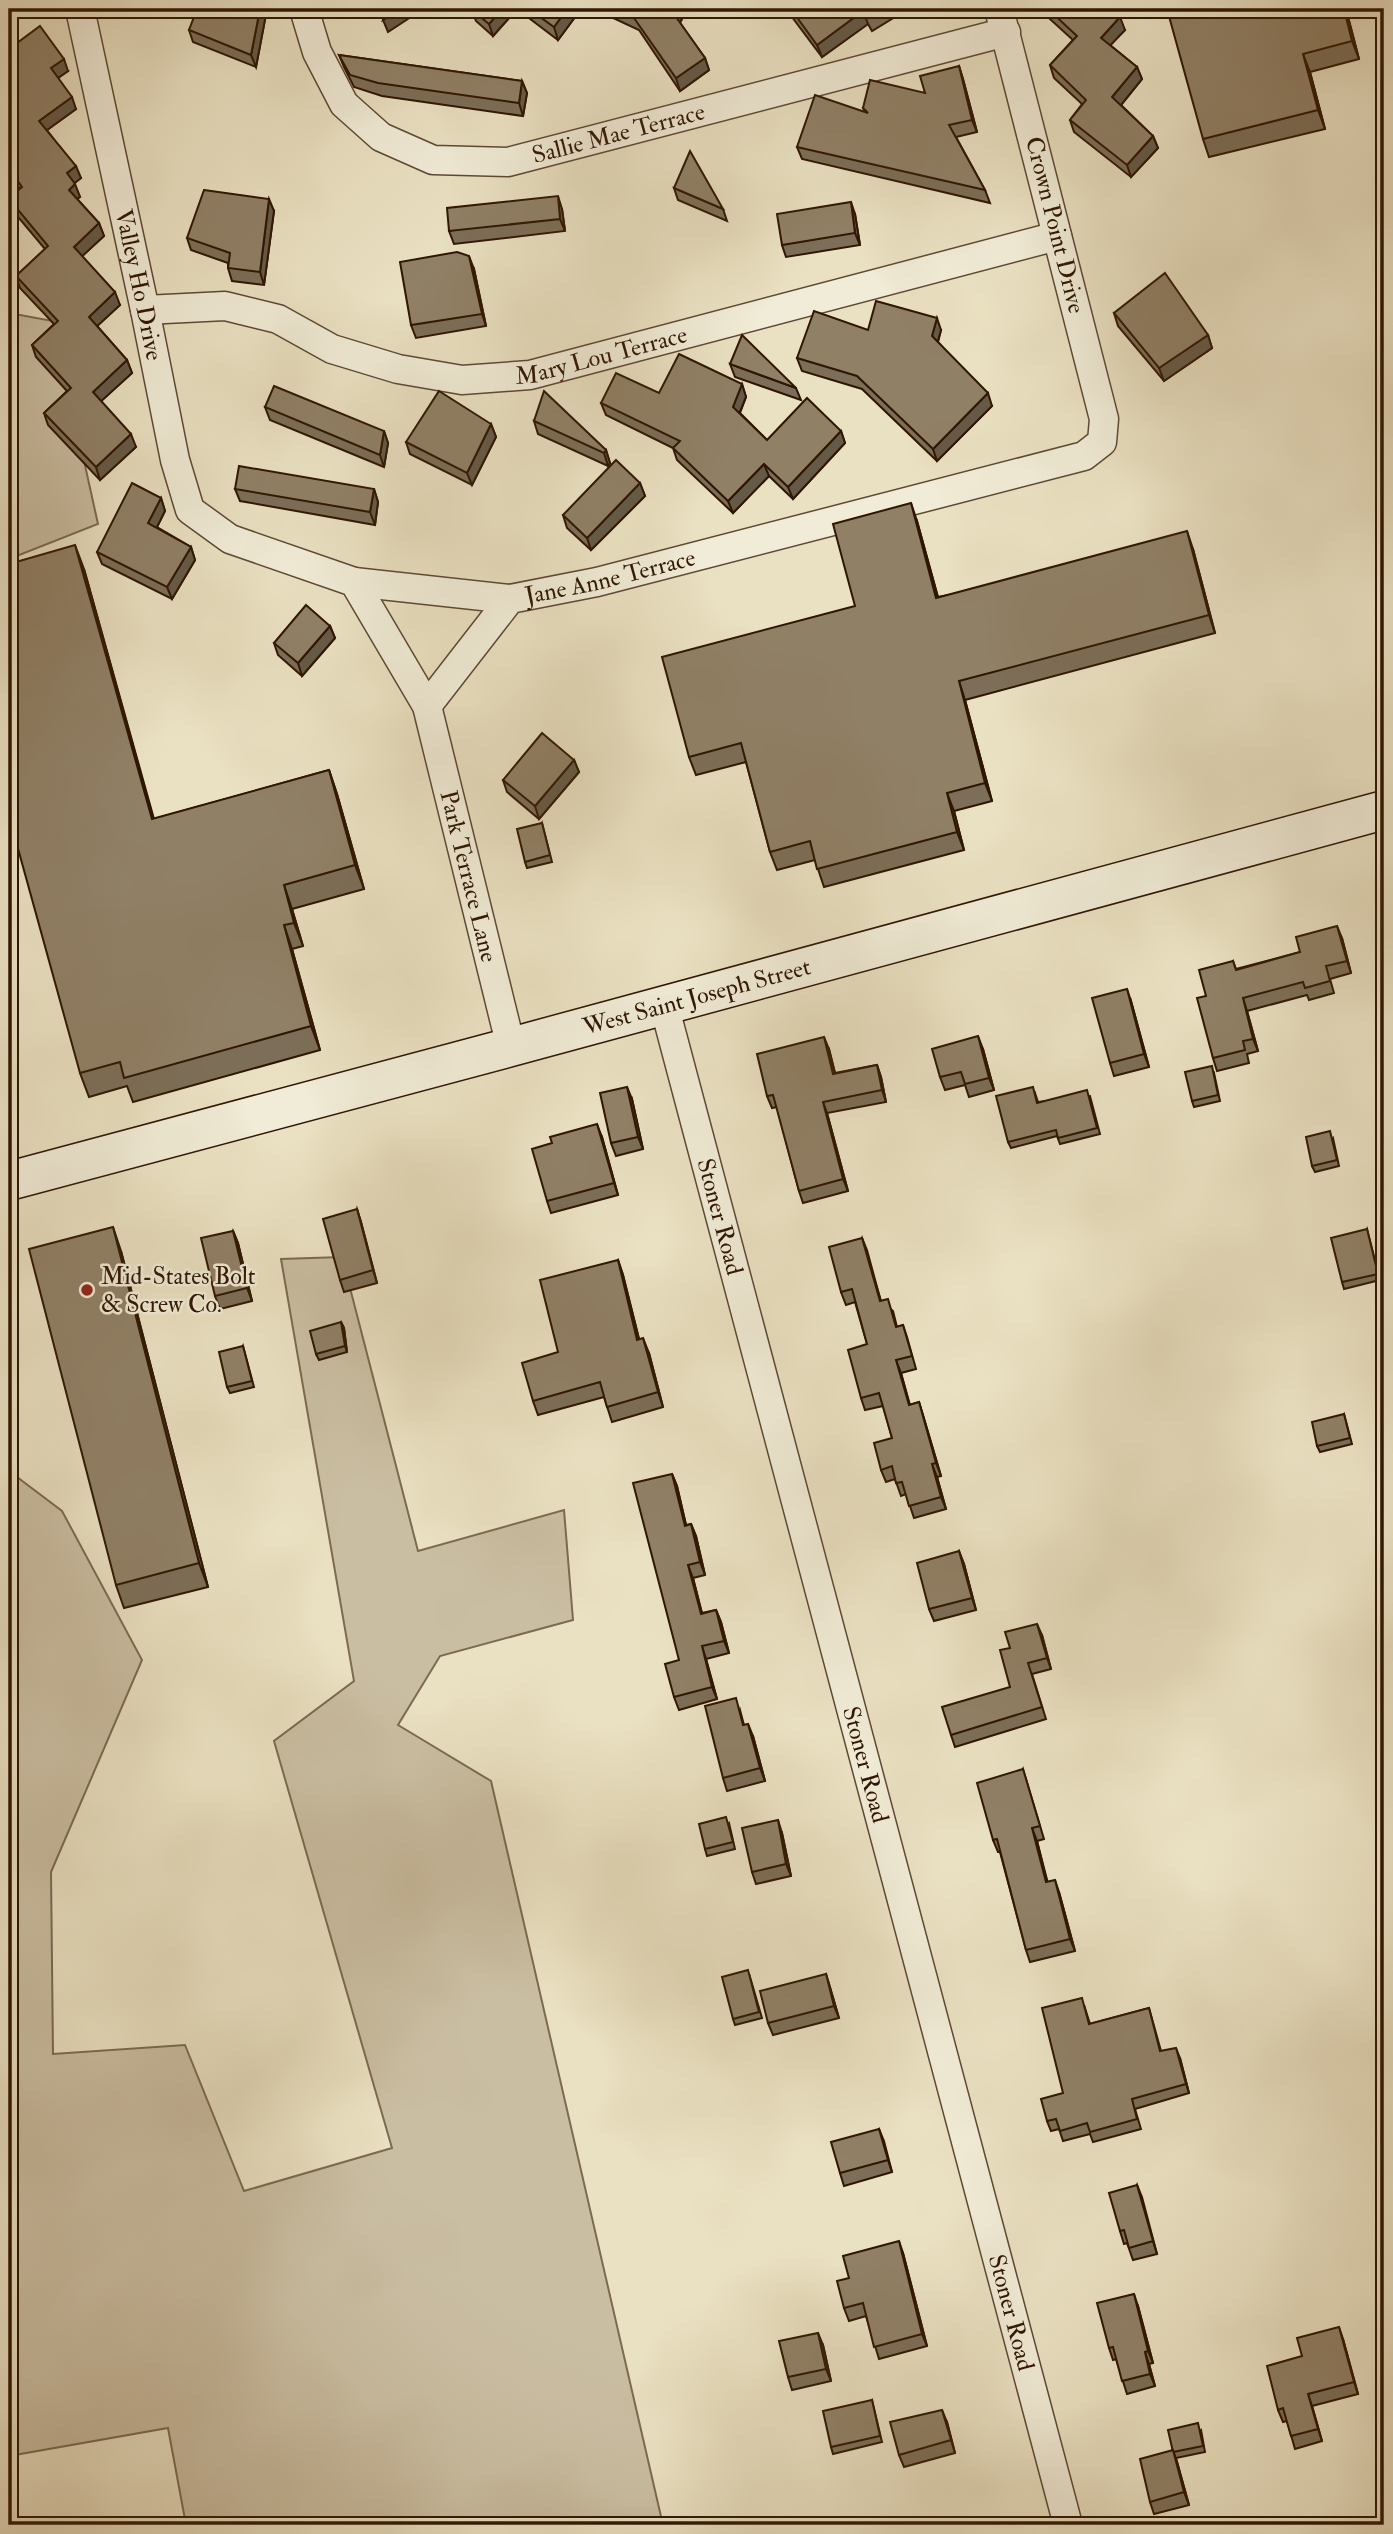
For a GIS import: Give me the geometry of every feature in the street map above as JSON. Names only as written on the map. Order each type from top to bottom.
[{"type":"street","name":"Valley Ho Drive","points":[[80,9],[175,460],[190,510],[230,539],[354,582]]},
{"type":"street","name":"Sallie Mae Terrace","points":[[304,9],[317,52],[344,104],[381,137],[433,160],[508,162],[1002,20]]},
{"type":"street","name":"Crown Point Drive","points":[[1002,20],[1104,419],[1102,442]]},
{"type":"street","name":"Mary Lou Terrace","points":[[145,310],[225,306],[278,319],[332,349],[398,369],[461,380],[530,375],[1057,236]]},
{"type":"street","name":"Jane Anne Terrace","points":[[427,706],[510,599],[597,582],[1084,456],[1102,442]]},
{"type":"street","points":[[354,582],[510,599]]},
{"type":"street","points":[[354,582],[427,706]]},
{"type":"street","name":"Park Terrace Lane","points":[[427,706],[511,1048]]},
{"type":"street","name":"West Saint Joseph Street","points":[[9,1181],[511,1048],[1384,810]]},
{"type":"street","name":"Stoner Road","points":[[664,1005],[1068,2525]]},
{"type":"shaded area","points":[[9,313],[53,321],[98,524],[9,559]]},
{"type":"shaded area","points":[[342,1257],[418,1551],[564,1510],[573,1620],[440,1656],[398,1725],[491,1781],[663,2525],[186,2525],[168,2428],[9,2456],[9,1471],[62,1511],[142,1660],[51,1872],[53,2054],[185,2045],[244,2191],[392,2148],[274,1741],[354,1681],[281,1259]]},
{"type":"building","points":[[197,9],[260,9],[251,55],[189,30]]},
{"type":"building","points":[[387,9],[400,9],[383,20]]},
{"type":"building","points":[[471,9],[502,9],[489,24]]},
{"type":"building","points":[[529,9],[567,9],[554,27]]},
{"type":"building","points":[[615,9],[676,9],[674,14],[705,58],[676,78],[634,18]]},
{"type":"building","points":[[791,9],[883,9],[868,18],[863,11],[817,45]]},
{"type":"building","points":[[1048,9],[1111,9],[1120,17],[1101,38],[1137,67],[1112,97],[1153,136],[1127,165],[1070,120],[1086,100],[1050,65],[1077,36]]},
{"type":"building","points":[[1167,9],[1344,9],[1352,41],[1303,54],[1318,110],[1203,139]]},
{"type":"building","points":[[40,26],[64,59],[51,68],[72,97],[39,121],[76,166],[67,173],[75,184],[69,190],[99,223],[74,247],[115,292],[89,317],[127,360],[93,392],[131,434],[96,467],[44,413],[71,388],[32,345],[58,321],[16,276],[48,246],[9,199],[22,187],[9,168],[9,49]]},
{"type":"building","points":[[339,55],[522,81],[519,103],[378,83],[350,75]]},
{"type":"building","points":[[959,66],[972,120],[949,125],[985,190],[797,147],[815,95],[868,113],[863,108],[870,80],[925,93],[920,76]]},
{"type":"building","points":[[690,151],[723,209],[674,188]]},
{"type":"building","points":[[204,190],[269,199],[260,272],[228,268],[230,253],[187,238]]},
{"type":"building","points":[[558,196],[560,219],[449,231],[447,208]]},
{"type":"building","points":[[851,202],[855,233],[782,245],[777,214]]},
{"type":"building","points":[[457,252],[469,256],[482,314],[411,325],[400,262]]},
{"type":"building","points":[[1165,273],[1208,335],[1159,368],[1114,313]]},
{"type":"building","points":[[876,301],[937,318],[932,336],[988,393],[933,449],[857,376],[797,358],[814,311],[868,330]]},
{"type":"building","points":[[742,335],[796,388],[730,364]]},
{"type":"building","points":[[679,354],[742,384],[733,407],[767,440],[807,398],[841,431],[788,487],[764,464],[728,501],[673,448],[680,441],[601,403],[616,373],[659,393]]},
{"type":"building","points":[[274,386],[384,431],[380,455],[265,407]]},
{"type":"building","points":[[439,391],[491,424],[467,473],[406,442]]},
{"type":"building","points":[[544,391],[606,450],[604,453],[534,421]]},
{"type":"building","points":[[616,460],[640,483],[587,538],[563,515]]},
{"type":"building","points":[[239,466],[374,489],[370,512],[235,489]]},
{"type":"building","points":[[132,483],[161,498],[148,523],[191,547],[167,587],[97,552]]},
{"type":"building","points":[[911,503],[936,598],[1187,531],[1209,615],[959,681],[985,783],[947,793],[957,832],[817,869],[810,841],[770,852],[741,743],[689,757],[662,657],[855,606],[833,524]]},
{"type":"building","points":[[75,545],[152,819],[329,770],[355,865],[284,885],[294,923],[284,925],[311,1026],[124,1078],[120,1062],[80,1073],[9,816],[9,564]]},
{"type":"building","points":[[306,605],[330,626],[298,663],[274,643]]},
{"type":"building","points":[[542,733],[574,760],[535,806],[503,780]]},
{"type":"building","points":[[542,823],[550,855],[525,862],[517,829]]},
{"type":"building","points":[[1337,926],[1347,961],[1326,966],[1330,981],[1305,988],[1303,982],[1243,998],[1253,1039],[1243,1041],[1245,1050],[1213,1058],[1197,998],[1206,996],[1199,970],[1233,961],[1236,970],[1300,952],[1296,937]]},
{"type":"building","points":[[1127,989],[1144,1054],[1110,1063],[1092,998]]},
{"type":"building","points":[[978,1036],[989,1078],[965,1084],[961,1072],[940,1077],[932,1049]]},
{"type":"building","points":[[824,1037],[833,1074],[877,1065],[882,1090],[823,1102],[843,1179],[799,1191],[773,1095],[767,1096],[757,1054]]},
{"type":"building","points":[[1212,1066],[1218,1095],[1192,1101],[1185,1072]]},
{"type":"building","points":[[627,1087],[638,1137],[611,1143],[600,1093]]},
{"type":"building","points":[[1033,1087],[1037,1103],[1087,1090],[1097,1128],[1058,1138],[1056,1130],[1008,1142],[996,1096]]},
{"type":"building","points":[[597,1124],[614,1183],[547,1201],[532,1149],[552,1143],[550,1137]]},
{"type":"building","points":[[1330,1131],[1337,1160],[1312,1166],[1306,1137]]},
{"type":"building","points":[[357,1209],[373,1270],[340,1280],[323,1219]]},
{"type":"building","points":[[113,1227],[199,1563],[116,1585],[29,1249]]},
{"type":"building","points":[[1367,1229],[1378,1274],[1342,1282],[1331,1238]]},
{"type":"building","points":[[233,1231],[247,1288],[215,1296],[201,1238]]},
{"type":"building","points":[[862,1238],[880,1301],[888,1299],[896,1327],[903,1325],[912,1356],[896,1360],[909,1405],[919,1402],[936,1463],[932,1464],[941,1497],[909,1506],[902,1482],[896,1483],[892,1466],[881,1470],[874,1443],[892,1438],[879,1393],[861,1398],[848,1350],[867,1344],[852,1289],[841,1292],[829,1247]]},
{"type":"building","points":[[618,1260],[637,1340],[643,1338],[658,1392],[607,1407],[600,1382],[533,1401],[522,1363],[558,1352],[540,1280]]},
{"type":"building","points":[[341,1322],[345,1346],[316,1354],[310,1331]]},
{"type":"building","points":[[243,1346],[252,1381],[227,1387],[219,1352]]},
{"type":"building","points":[[1344,1414],[1350,1438],[1317,1446],[1312,1422]]},
{"type":"building","points":[[672,1474],[685,1526],[691,1524],[700,1562],[688,1565],[701,1614],[716,1610],[724,1641],[702,1646],[712,1687],[674,1697],[665,1664],[679,1660],[633,1483]]},
{"type":"building","points":[[959,1551],[972,1598],[929,1609],[917,1563]]},
{"type":"building","points":[[1037,1624],[1047,1658],[1028,1663],[1042,1707],[951,1735],[942,1707],[1010,1687],[1000,1650],[1010,1648],[1005,1632]]},
{"type":"building","points":[[736,1698],[743,1725],[748,1724],[760,1768],[723,1778],[705,1706]]},
{"type":"building","points":[[1023,1769],[1040,1826],[1032,1828],[1046,1882],[1055,1880],[1070,1939],[1026,1950],[997,1839],[993,1840],[977,1783]]},
{"type":"building","points":[[726,1817],[733,1842],[705,1849],[699,1824]]},
{"type":"building","points":[[778,1820],[786,1864],[752,1872],[742,1828]]},
{"type":"building","points":[[748,1970],[759,2012],[733,2019],[722,1977]]},
{"type":"building","points":[[826,1974],[834,2006],[768,2023],[760,1991]]},
{"type":"building","points":[[1082,1998],[1089,2024],[1149,2008],[1160,2051],[1176,2048],[1186,2084],[1132,2099],[1137,2119],[1090,2132],[1087,2123],[1060,2131],[1056,2119],[1047,2121],[1041,2099],[1063,2093],[1042,2008]]},
{"type":"building","points":[[879,2129],[888,2160],[840,2173],[831,2142]]},
{"type":"building","points":[[1137,2185],[1153,2241],[1129,2248],[1124,2230],[1120,2231],[1109,2193]]},
{"type":"building","points":[[899,2241],[922,2334],[874,2347],[863,2303],[844,2308],[837,2281],[849,2278],[843,2256]]},
{"type":"building","points":[[1134,2294],[1148,2351],[1145,2352],[1150,2374],[1122,2381],[1113,2347],[1109,2348],[1097,2303]]},
{"type":"building","points":[[1339,2327],[1354,2382],[1308,2394],[1318,2429],[1291,2436],[1283,2408],[1278,2410],[1267,2366],[1302,2356],[1297,2338]]},
{"type":"building","points":[[818,2333],[826,2369],[788,2377],[779,2341]]},
{"type":"building","points":[[872,2400],[880,2436],[831,2447],[823,2411]]},
{"type":"building","points":[[942,2410],[951,2440],[899,2455],[890,2422]]},
{"type":"building","points":[[1198,2423],[1203,2446],[1173,2452],[1168,2430]]},
{"type":"building","points":[[1173,2450],[1184,2492],[1150,2502],[1140,2459]]},
{"type":"building","points":[[909,2520],[911,2525],[888,2525]]},
{"type":"place","name":"Mid-States Bolt & Screw Co.","points":[[87,1290]]}]
